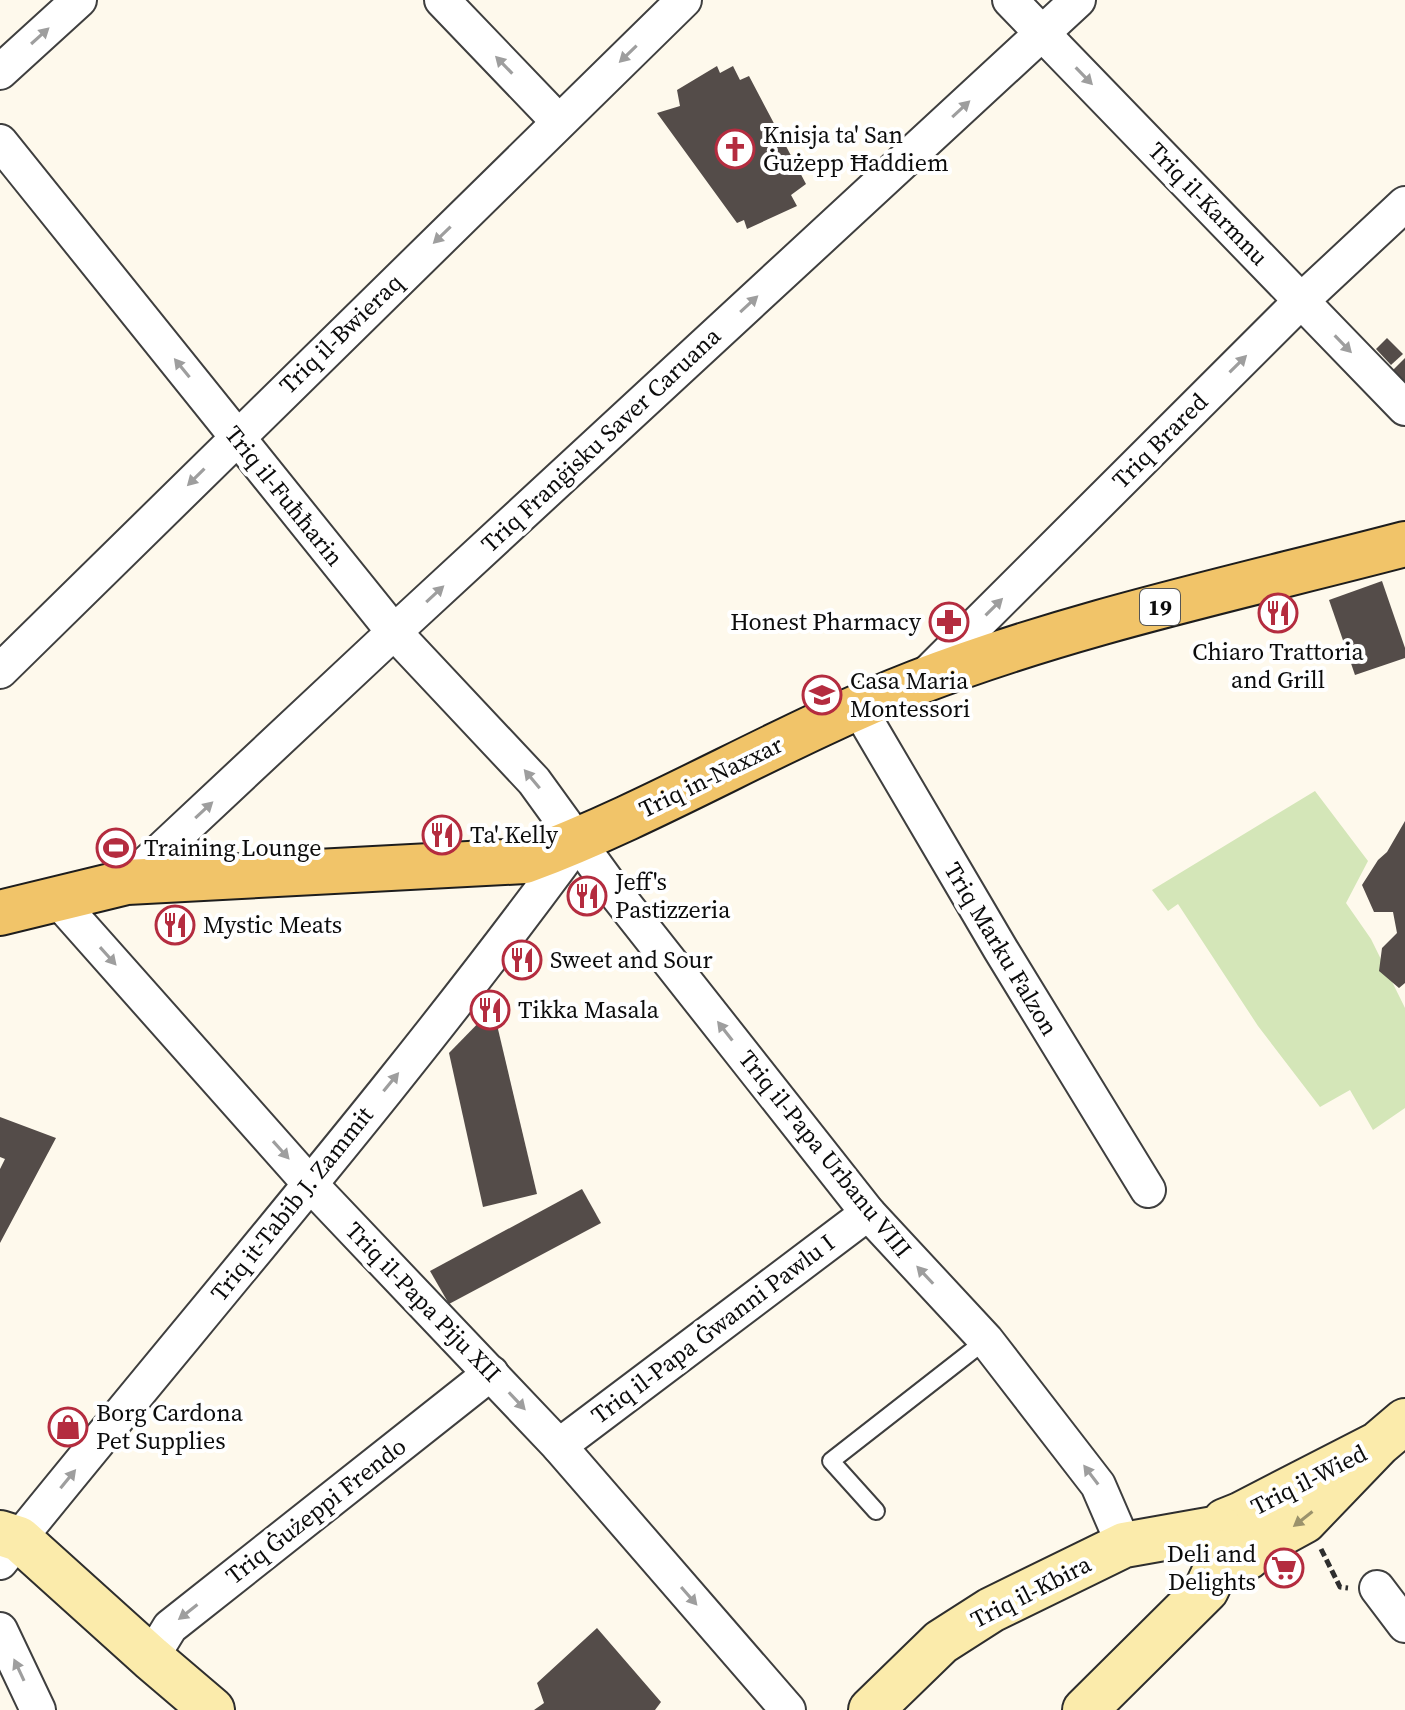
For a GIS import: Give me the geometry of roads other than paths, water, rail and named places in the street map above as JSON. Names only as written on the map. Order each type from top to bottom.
[{"type":"main road","name":"Triq in-Naxxar","points":[[0,913],[127,882],[525,861],[578,841],[858,707],[919,682],[1093,625],[1405,544]]},
{"type":"main road","name":"Triq il-Wied","points":[[1236,1535],[1304,1521],[1391,1433]]},
{"type":"main road","name":"Triq il-Wied","points":[[1236,1535],[1391,1433]]},
{"type":"main road","points":[[1096,1706],[1206,1590],[1236,1535]]},
{"type":"main road","name":"Triq il-Kbira","points":[[871,1710],[941,1642],[991,1610],[1124,1545],[1236,1535]]},
{"type":"main road","points":[[6,1545],[151,1658],[212,1710]]},
{"type":"street","points":[[0,72],[79,0]]},
{"type":"street","points":[[442,0],[558,121]]},
{"type":"street","name":"Triq il-Bwieraq","points":[[0,671],[684,0]]},
{"type":"street","name":"Triq il-Karmnu","points":[[1010,0],[1405,408]]},
{"type":"street","name":"Triq Franġisku Saver Caruana","points":[[127,882],[1078,0]]},
{"type":"street","name":"Triq il-Fuħħarin","points":[[0,142],[394,632],[534,781],[578,841]]},
{"type":"street","name":"Triq Brared","points":[[919,682],[1301,301],[1405,204]]},
{"type":"street","name":"Triq Marku Falzon","points":[[858,707],[1001,950],[1148,1190]]},
{"type":"street","name":"Triq it-Tabib J. Zammit","points":[[6,1545],[310,1184],[528,910],[578,841]]},
{"type":"street","name":"Triq il-Papa Urbanu VIII","points":[[578,841],[868,1213],[986,1340],[1098,1485],[1124,1545]]},
{"type":"street","name":"Triq il-Papa Piju XII","points":[[56,898],[310,1184],[559,1446],[788,1710]]},
{"type":"street","name":"Triq il-Papa Ġwanni Pawlu I","points":[[559,1446],[868,1213]]},
{"type":"street","name":"Triq Ġużeppi Frendo","points":[[151,1658],[170,1627],[491,1373]]},
{"type":"street","points":[[1377,1588],[1405,1625]]},
{"type":"street","points":[[0,1630],[38,1710]]},
{"type":"lane","points":[[876,1511],[831,1461],[986,1340]]},
{"type":"place","name":"Knisja ta' San Ġużepp Ħaddiem","points":[[735,149]]},
{"type":"place","name":"Chiaro Trattoria and Grill","points":[[1278,613]]},
{"type":"place","name":"Honest Pharmacy","points":[[949,622]]},
{"type":"place","name":"Casa Maria Montessori","points":[[822,695]]},
{"type":"place","name":"Ta' Kelly","points":[[442,835]]},
{"type":"place","name":"Training Lounge","points":[[116,848]]},
{"type":"place","name":"Jeff's Pastizzeria","points":[[587,896]]},
{"type":"place","name":"Mystic Meats","points":[[175,925]]},
{"type":"place","name":"Sweet and Sour","points":[[522,960]]},
{"type":"place","name":"Tikka Masala","points":[[490,1010]]},
{"type":"place","name":"Borg Cardona Pet Supplies","points":[[68,1427]]},
{"type":"place","name":"Deli and Delights","points":[[1284,1568]]}]
